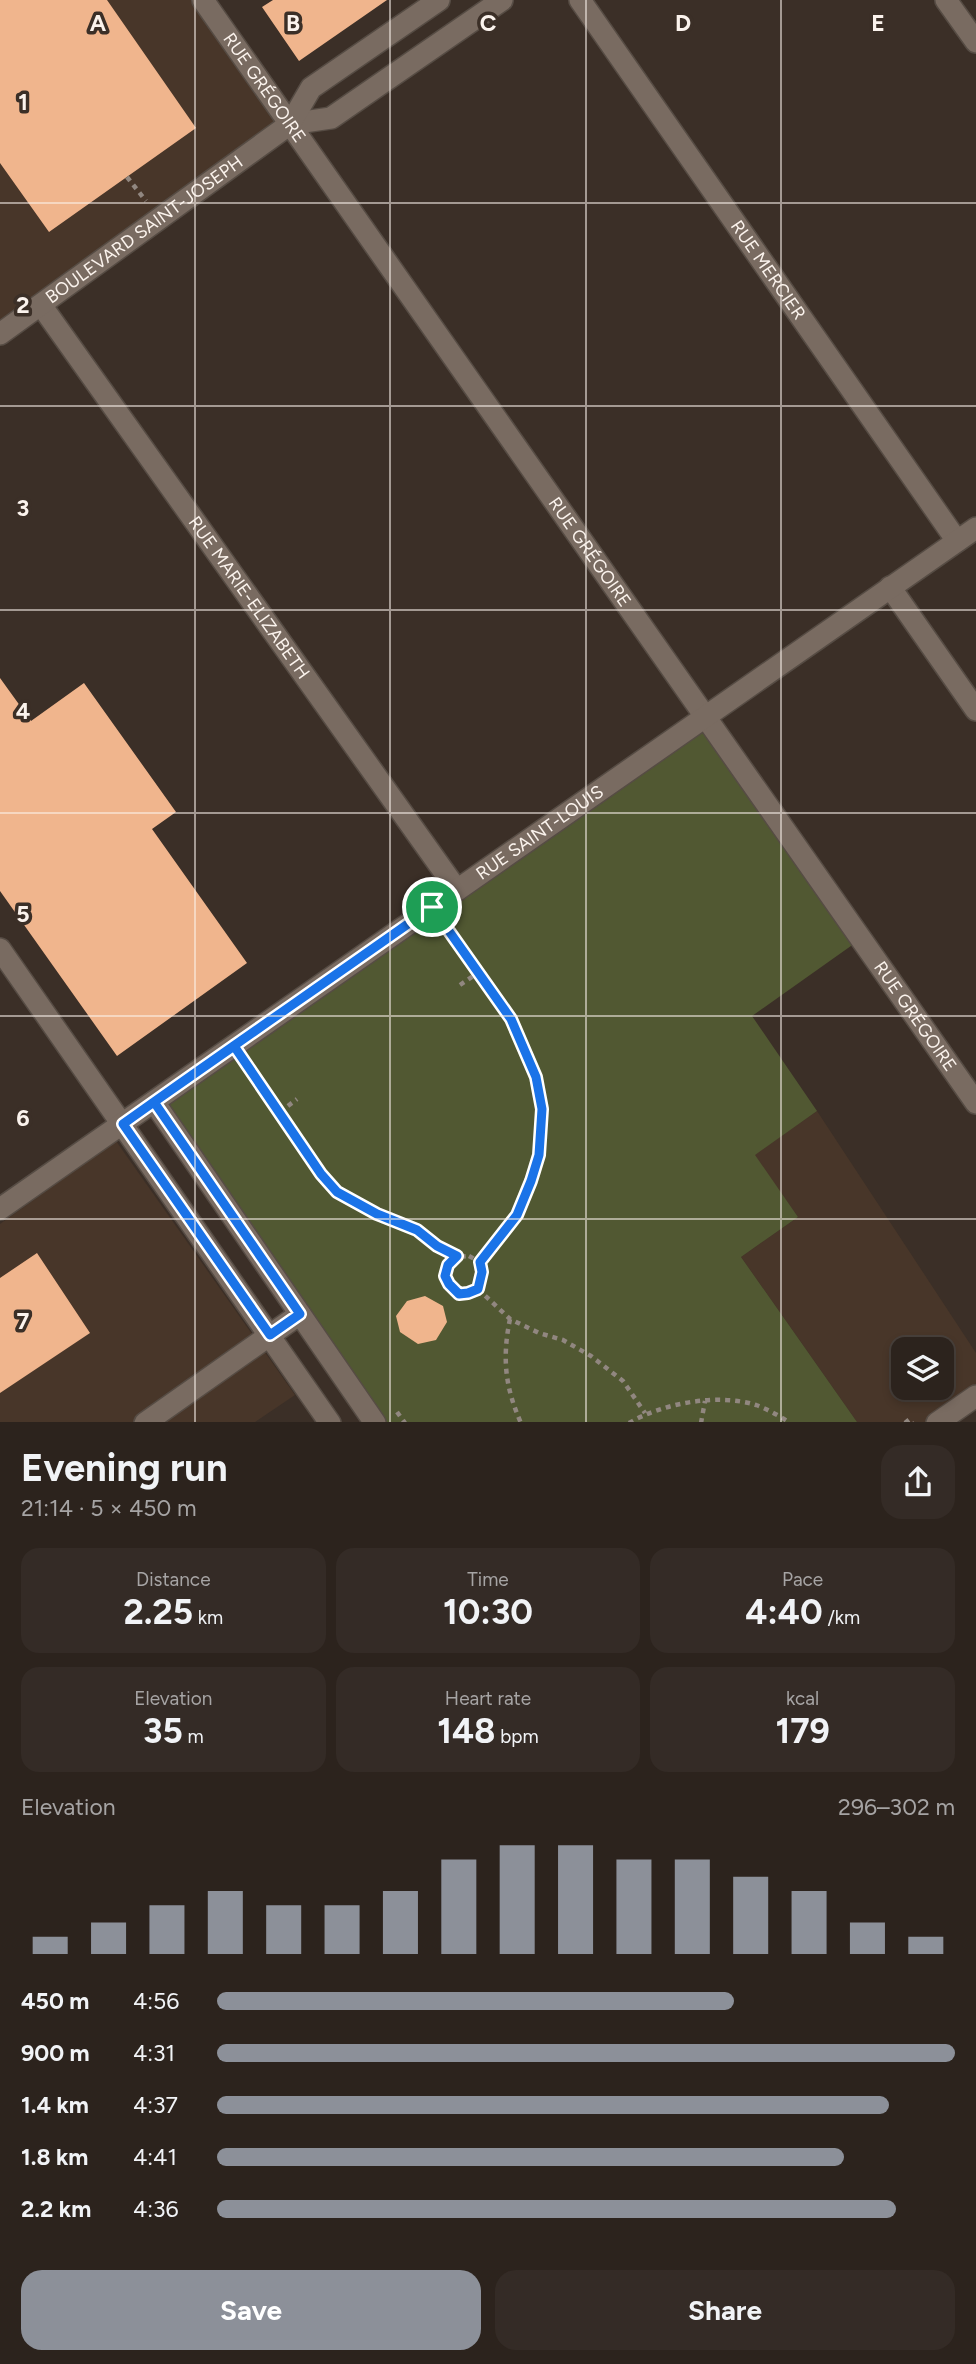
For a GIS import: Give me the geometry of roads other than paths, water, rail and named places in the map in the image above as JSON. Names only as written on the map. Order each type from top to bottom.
[{"type":"street","name":"RUE GRÉGOIRE","points":[[203,0],[976,1103]]},
{"type":"street","name":"BOULEVARD SAINT-JOSEPH","points":[[0,334],[290,124],[311,88],[439,0]]},
{"type":"street","name":"BOULEVARD SAINT-JOSEPH","points":[[290,124],[331,118],[502,0]]},
{"type":"street","name":"RUE MERCIER","points":[[580,0],[957,541]]},
{"type":"street","points":[[946,0],[976,42]]},
{"type":"street","name":"RUE MARIE-ELIZABETH","points":[[41,304],[457,890]]},
{"type":"street","name":"RUE SAINT-LOUIS","points":[[0,1209],[976,527]]},
{"type":"street","points":[[890,587],[976,710]]},
{"type":"street","points":[[0,949],[329,1422]]},
{"type":"street","points":[[154,1102],[374,1422]]},
{"type":"street","points":[[146,1422],[300,1314]]},
{"type":"street","points":[[938,1422],[976,1396]]}]
